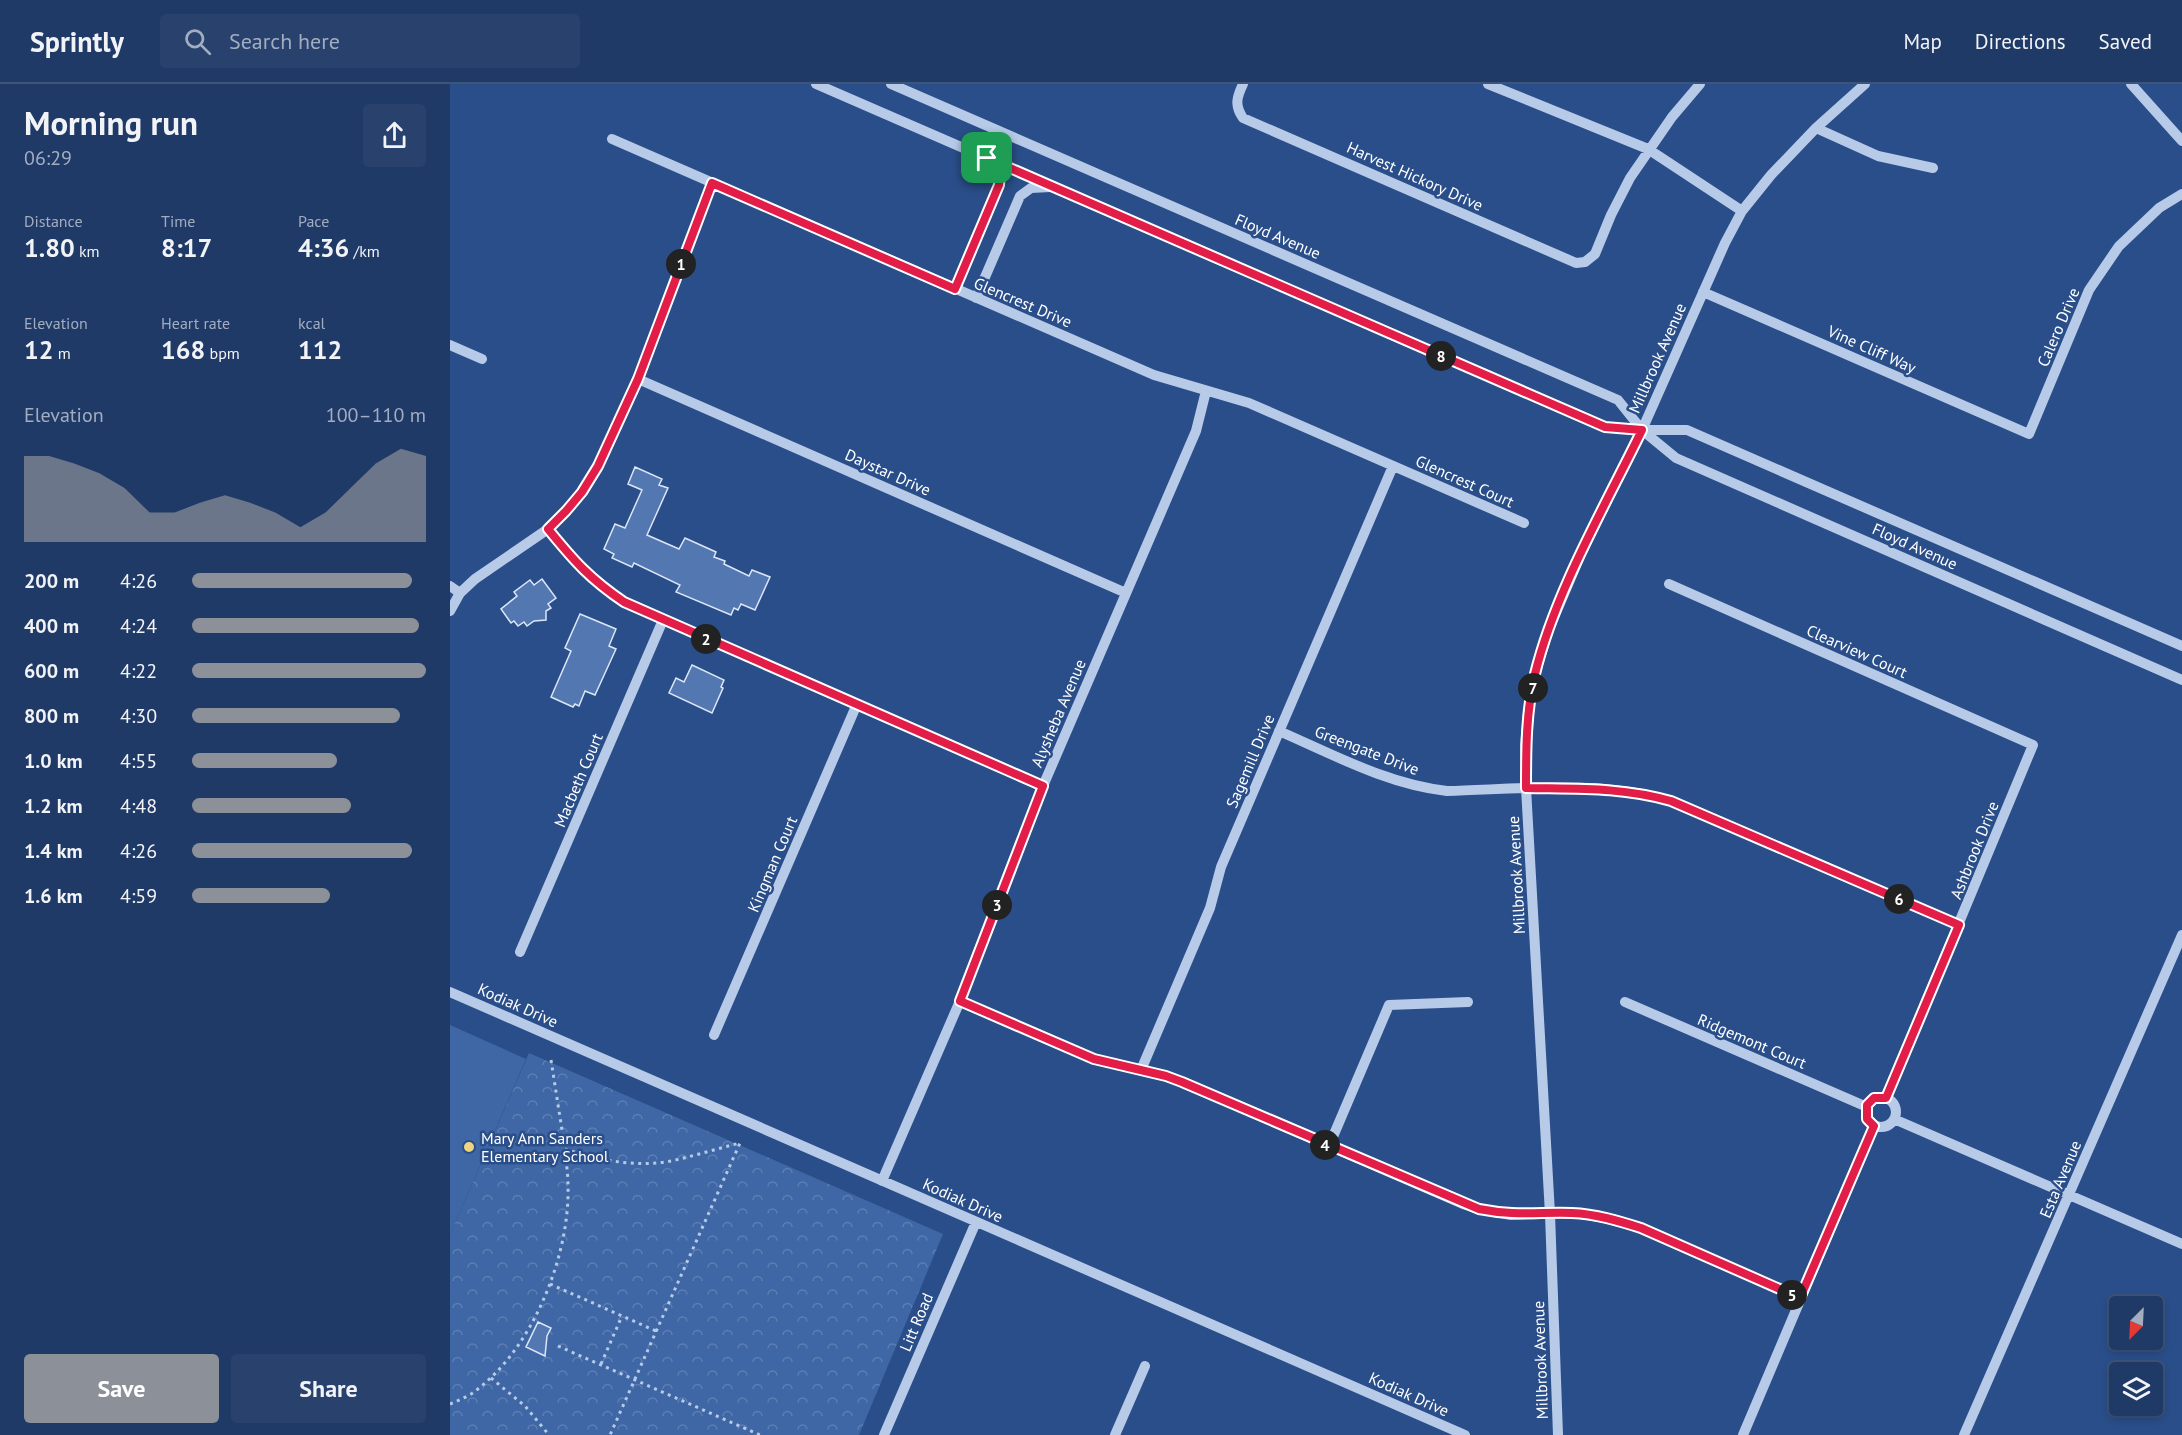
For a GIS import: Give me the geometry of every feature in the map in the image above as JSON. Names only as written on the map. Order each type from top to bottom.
[{"type":"street","name":"Floyd Avenue","points":[[816,84],[1605,427],[1687,430],[2182,646]]},
{"type":"street","name":"Floyd Avenue","points":[[891,84],[1618,400],[1642,430],[1676,458],[2182,680]]},
{"type":"street","name":"Harvest Hickory Drive","points":[[1243,84],[1237,98],[1237,110],[1243,118],[1576,263],[1585,262],[1595,254],[1611,215],[1648,149]]},
{"type":"street","points":[[1488,84],[1648,149],[1742,211]]},
{"type":"street","points":[[1648,149],[1700,84]]},
{"type":"street","name":"Millbrook Avenue","points":[[1558,1435],[1550,1214],[1526,788],[1528,713],[1535,674],[1549,629],[1581,554],[1642,430],[1725,243],[1742,211],[1771,175],[1816,128],[1865,84]]},
{"type":"street","points":[[2131,84],[2182,141]]},
{"type":"street","points":[[1816,128],[1878,156],[1933,168]]},
{"type":"street","name":"Glencrest Drive","points":[[612,139],[1154,375],[1249,403],[1393,466]]},
{"type":"street","points":[[955,289],[999,185],[1000,173],[987,158]]},
{"type":"street","points":[[450,611],[460,594],[475,579],[548,529],[582,492],[598,466],[638,379],[712,183]]},
{"type":"street","points":[[976,298],[1020,196],[1032,188],[1052,187]]},
{"type":"street","name":"Calero Drive","points":[[2030,434],[2089,290],[2119,246],[2159,208],[2182,194]]},
{"type":"street","name":"Vine Cliff Way","points":[[1703,292],[2030,434]]},
{"type":"street","points":[[450,345],[482,359]]},
{"type":"street","name":"Daystar Drive","points":[[638,379],[1126,593]]},
{"type":"street","name":"Alysheba Avenue","points":[[882,1181],[960,1001],[1043,786],[1196,431],[1206,391]]},
{"type":"street","name":"Glencrest Court","points":[[1393,466],[1524,523]]},
{"type":"street","name":"Sagemill Drive","points":[[1141,1070],[1210,909],[1221,867],[1393,466]]},
{"type":"street","points":[[548,529],[580,568],[599,586],[624,602],[1043,786]]},
{"type":"street","name":"Clearview Court","points":[[1669,584],[2033,745]]},
{"type":"street","points":[[450,586],[460,594]]},
{"type":"street","name":"Macbeth Court","points":[[520,952],[663,620]]},
{"type":"street","name":"Kingman Court","points":[[714,1035],[857,705]]},
{"type":"street","name":"Greengate Drive","points":[[1279,731],[1392,780],[1421,788],[1448,791],[1526,788],[1611,789],[1671,801],[1959,925]]},
{"type":"street","name":"Ashbrook Drive","points":[[1886,1098],[2033,745]]},
{"type":"street","name":"Esta Avenue","points":[[1964,1435],[2182,934]]},
{"type":"street","name":"Kodiak Drive","points":[[450,992],[1465,1435]]},
{"type":"street","points":[[960,1001],[1086,1057],[1182,1082],[1479,1209],[1511,1215],[1574,1213],[1616,1220],[1641,1228],[1800,1298]]},
{"type":"street","points":[[1329,1146],[1389,1005],[1468,1002]]},
{"type":"street","name":"Ridgemont Court","points":[[1625,1002],[1867,1107]]},
{"type":"street","points":[[1874,1098],[1886,1098],[1895,1107],[1894,1119],[1884,1127],[1874,1126],[1867,1119],[1867,1107],[1874,1098]]},
{"type":"street","points":[[1894,1119],[2182,1244]]},
{"type":"street","points":[[1743,1435],[1874,1126]]},
{"type":"street","name":"Litt Road","points":[[884,1435],[976,1222]]},
{"type":"street","points":[[1115,1435],[1145,1366]]},
{"type":"path","points":[[450,1404],[470,1395],[490,1378],[513,1351],[533,1322],[550,1284],[561,1249],[568,1187],[565,1149],[551,1060]]},
{"type":"path","points":[[565,1149],[596,1159],[651,1163],[679,1160],[740,1143],[610,1435]]},
{"type":"path","points":[[550,1284],[656,1331]]},
{"type":"path","points":[[601,1364],[622,1316]]},
{"type":"path","points":[[558,1346],[760,1435]]},
{"type":"path","points":[[490,1378],[525,1406],[549,1435]]},
{"type":"green space","name":"Mary Ann Sanders Elementary School","points":[[450,1025],[526,1059],[450,1235]]},
{"type":"green space","points":[[529,1053],[943,1234],[859,1435],[450,1435],[450,1235]]},
{"type":"building","points":[[635,467],[662,479],[659,485],[668,488],[647,535],[679,549],[685,538],[716,552],[714,557],[749,576],[752,570],[770,577],[755,610],[741,604],[738,610],[734,608],[731,615],[676,592],[680,585],[634,563],[632,567],[612,558],[614,554],[604,549],[615,524],[625,528],[642,490],[628,484]]},
{"type":"building","points":[[542,579],[556,598],[548,604],[551,608],[546,611],[546,620],[534,621],[527,626],[524,622],[518,626],[514,621],[511,623],[501,609],[517,596],[514,592],[530,580],[534,585]]},
{"type":"building","points":[[580,614],[616,629],[609,646],[616,649],[595,695],[585,691],[579,706],[575,704],[573,707],[551,697],[571,651],[565,648]]},
{"type":"building","points":[[692,665],[724,680],[712,713],[669,693],[676,678],[684,682]]},
{"type":"building","points":[[538,1322],[551,1328],[547,1336],[545,1356],[526,1347]]},
{"type":"place","name":"Mary Ann Sanders Elementary School","points":[[469,1147]]},
{"type":"route","points":[[987,158],[1605,427],[1642,430],[1581,554],[1549,629],[1535,674],[1528,713],[1526,788],[1611,789],[1651,795],[1671,801],[1959,925],[1886,1098],[1874,1098],[1867,1105],[1867,1119],[1874,1126],[1800,1298],[1641,1228],[1616,1220],[1574,1213],[1511,1215],[1494,1213],[1463,1204],[1182,1082],[1079,1054],[960,1001],[1043,786],[624,602],[599,586],[580,568],[548,529],[582,492],[598,466],[638,379],[712,183],[955,289],[999,185],[1000,173],[987,158]]}]
